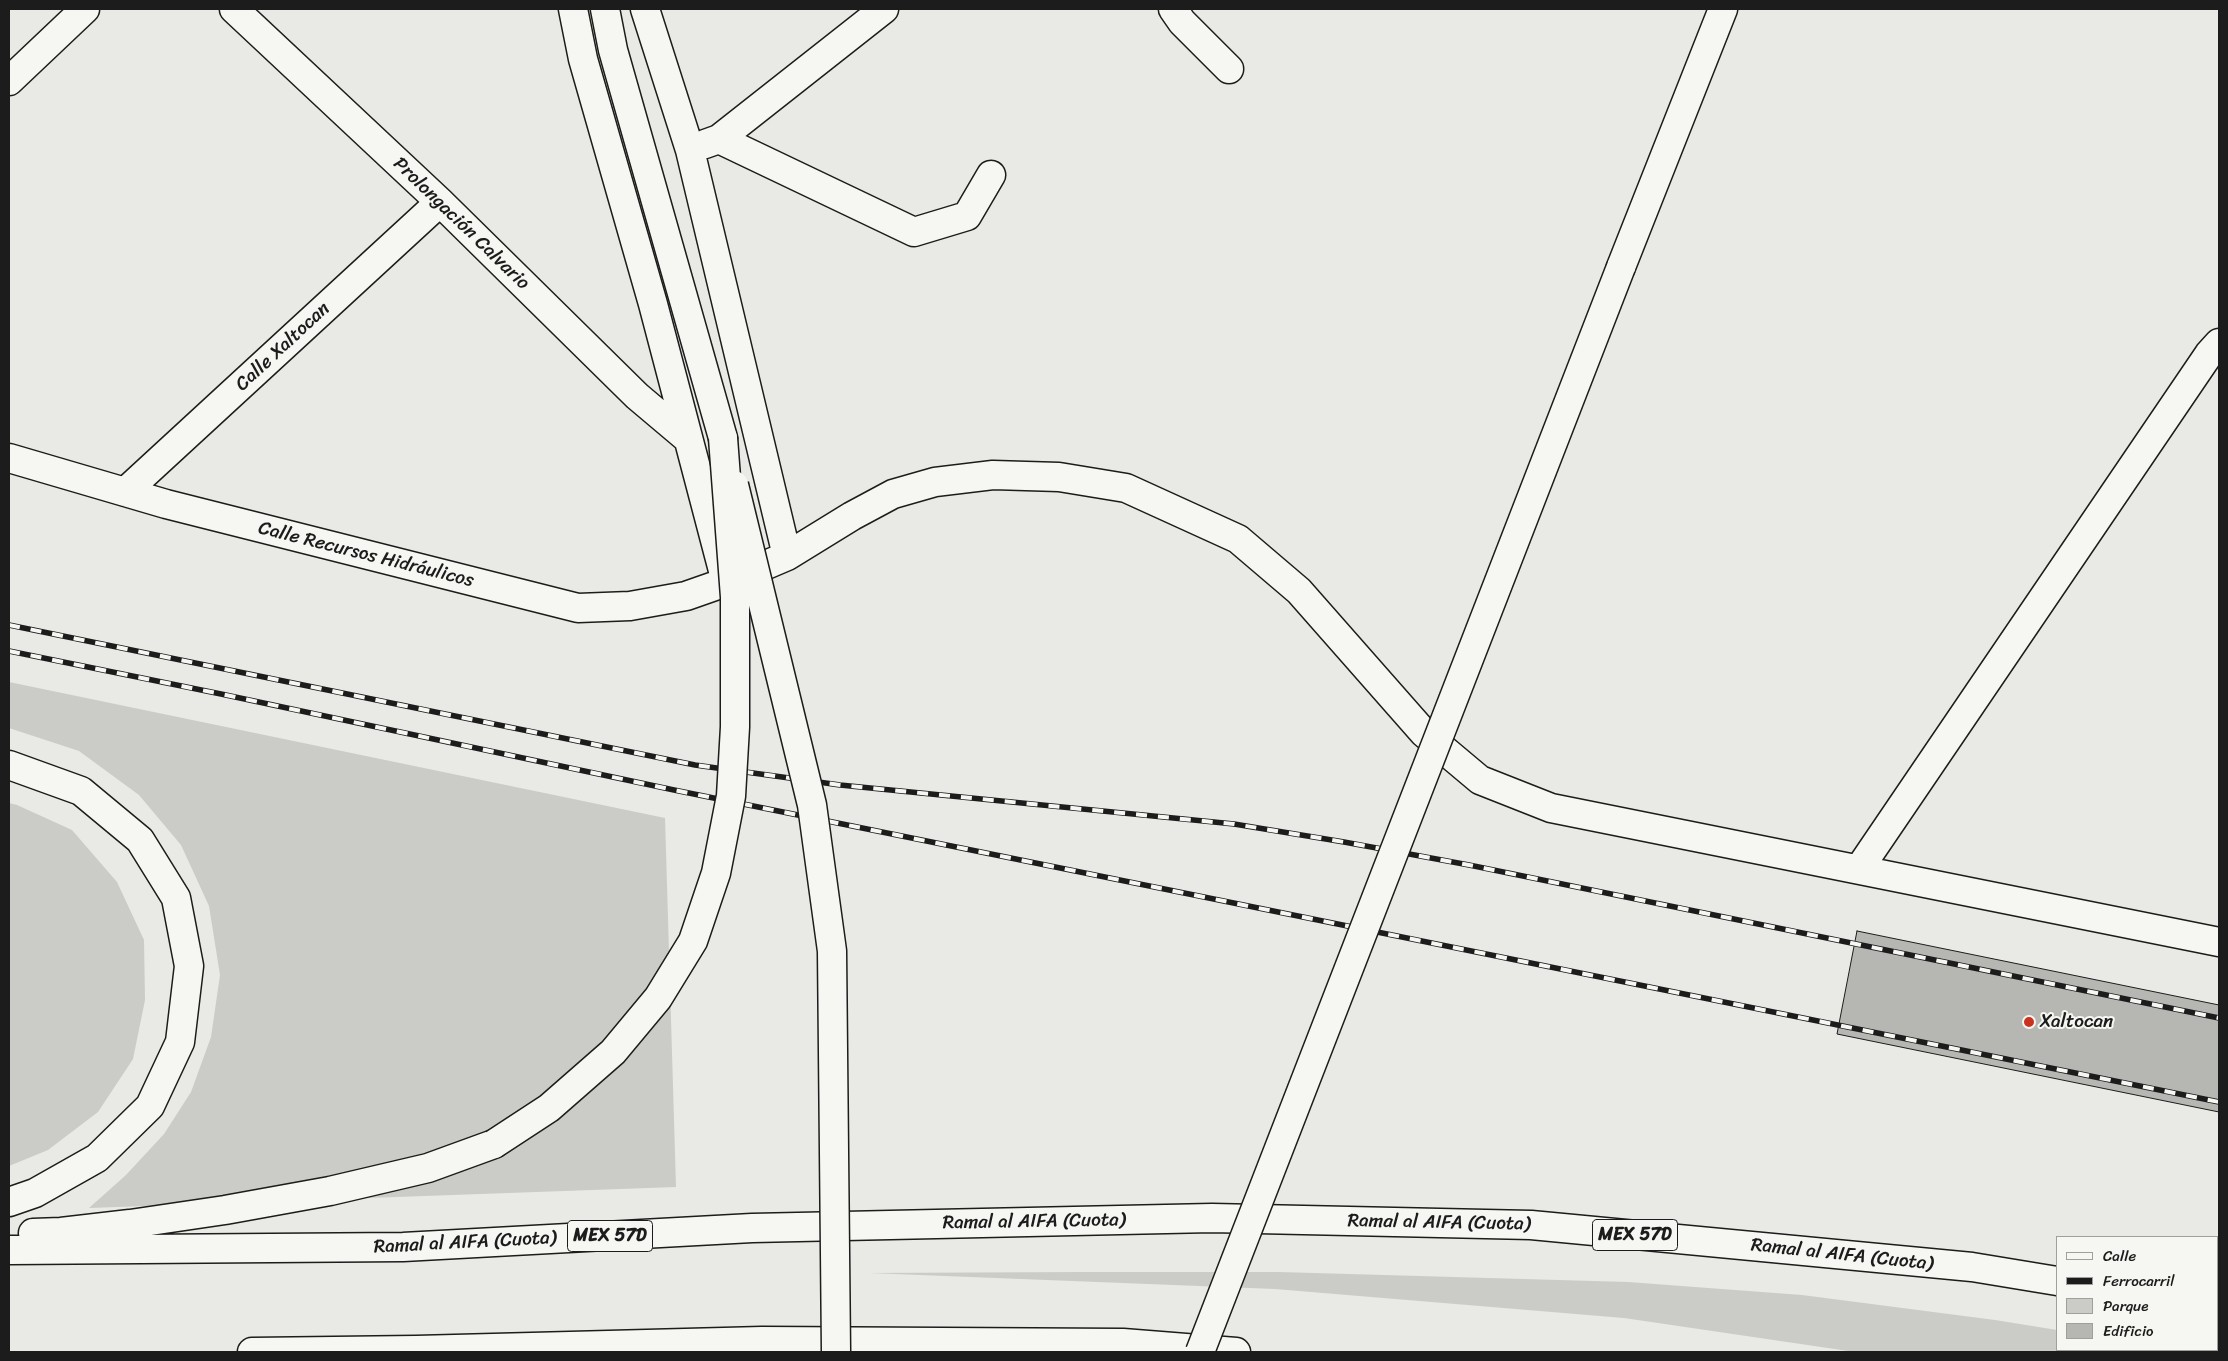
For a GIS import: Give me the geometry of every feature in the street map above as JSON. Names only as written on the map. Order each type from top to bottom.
[{"type":"main road","points":[[9,81],[85,9]]},
{"type":"main road","name":"Prolongación Calvario","points":[[234,9],[440,202],[638,396],[688,439]]},
{"type":"main road","points":[[573,9],[583,59],[653,304],[726,582]]},
{"type":"main road","points":[[605,9],[612,50],[684,296],[723,438],[812,805],[832,951],[836,1352]]},
{"type":"main road","points":[[645,9],[690,150],[787,556]]},
{"type":"main road","points":[[690,150],[718,138],[884,9]]},
{"type":"main road","points":[[1173,9],[1182,22],[1229,69]]},
{"type":"main road","points":[[1200,1352],[1723,9]]},
{"type":"main road","points":[[718,138],[914,232],[967,216],[991,174]]},
{"type":"main road","name":"Calle Xaltocan","points":[[125,492],[440,202]]},
{"type":"main road","points":[[1859,870],[2209,354],[2219,343]]},
{"type":"main road","points":[[9,1234],[61,1232],[225,1210],[330,1191],[428,1168],[494,1144],[549,1108],[614,1052],[653,1004],[693,941],[716,873],[731,796],[735,727],[735,597],[723,438]]},
{"type":"main road","name":"Calle Recursos Hidráulicos","points":[[9,458],[166,504],[578,608],[639,605],[686,596],[726,582],[787,556],[852,516],[893,494],[935,482],[993,475],[1059,478],[1126,488],[1238,539],[1299,591],[1424,732],[1480,780],[1551,808],[2219,942]]},
{"type":"main road","points":[[9,764],[81,791],[140,840],[176,898],[189,966],[180,1042],[150,1106],[97,1158],[35,1193],[9,1202]]},
{"type":"main road","name":"Ramal al AIFA (Cuota)","points":[[9,1250],[402,1247],[752,1228],[1212,1218],[1531,1225],[1972,1267],[2056,1281]]},
{"type":"main road","points":[[252,1352],[416,1350],[762,1341],[1123,1343],[1236,1352]]},
{"type":"green space","points":[[9,682],[665,818],[676,1187],[89,1208],[126,1175],[164,1134],[191,1092],[211,1037],[220,975],[209,906],[181,845],[139,795],[79,751],[9,728]]},
{"type":"green space","points":[[9,803],[72,830],[117,882],[144,940],[145,1000],[133,1059],[98,1112],[48,1150],[9,1166]]},
{"type":"green space","points":[[1279,1272],[1628,1282],[1802,1295],[1995,1320],[2056,1330],[2056,1351],[2197,1352],[1855,1352],[1624,1318],[1275,1289],[869,1273]]},
{"type":"building","name":"Xaltocan","points":[[1857,931],[2219,1005],[2219,1112],[1837,1034]]},
{"type":"railway","points":[[9,625],[695,765],[840,785],[1234,824],[1344,842],[1469,865],[2219,1018]]},
{"type":"railway","points":[[9,651],[674,790],[2219,1102]]},
{"type":"place","name":"Xaltocan","points":[[2029,1022]]}]
